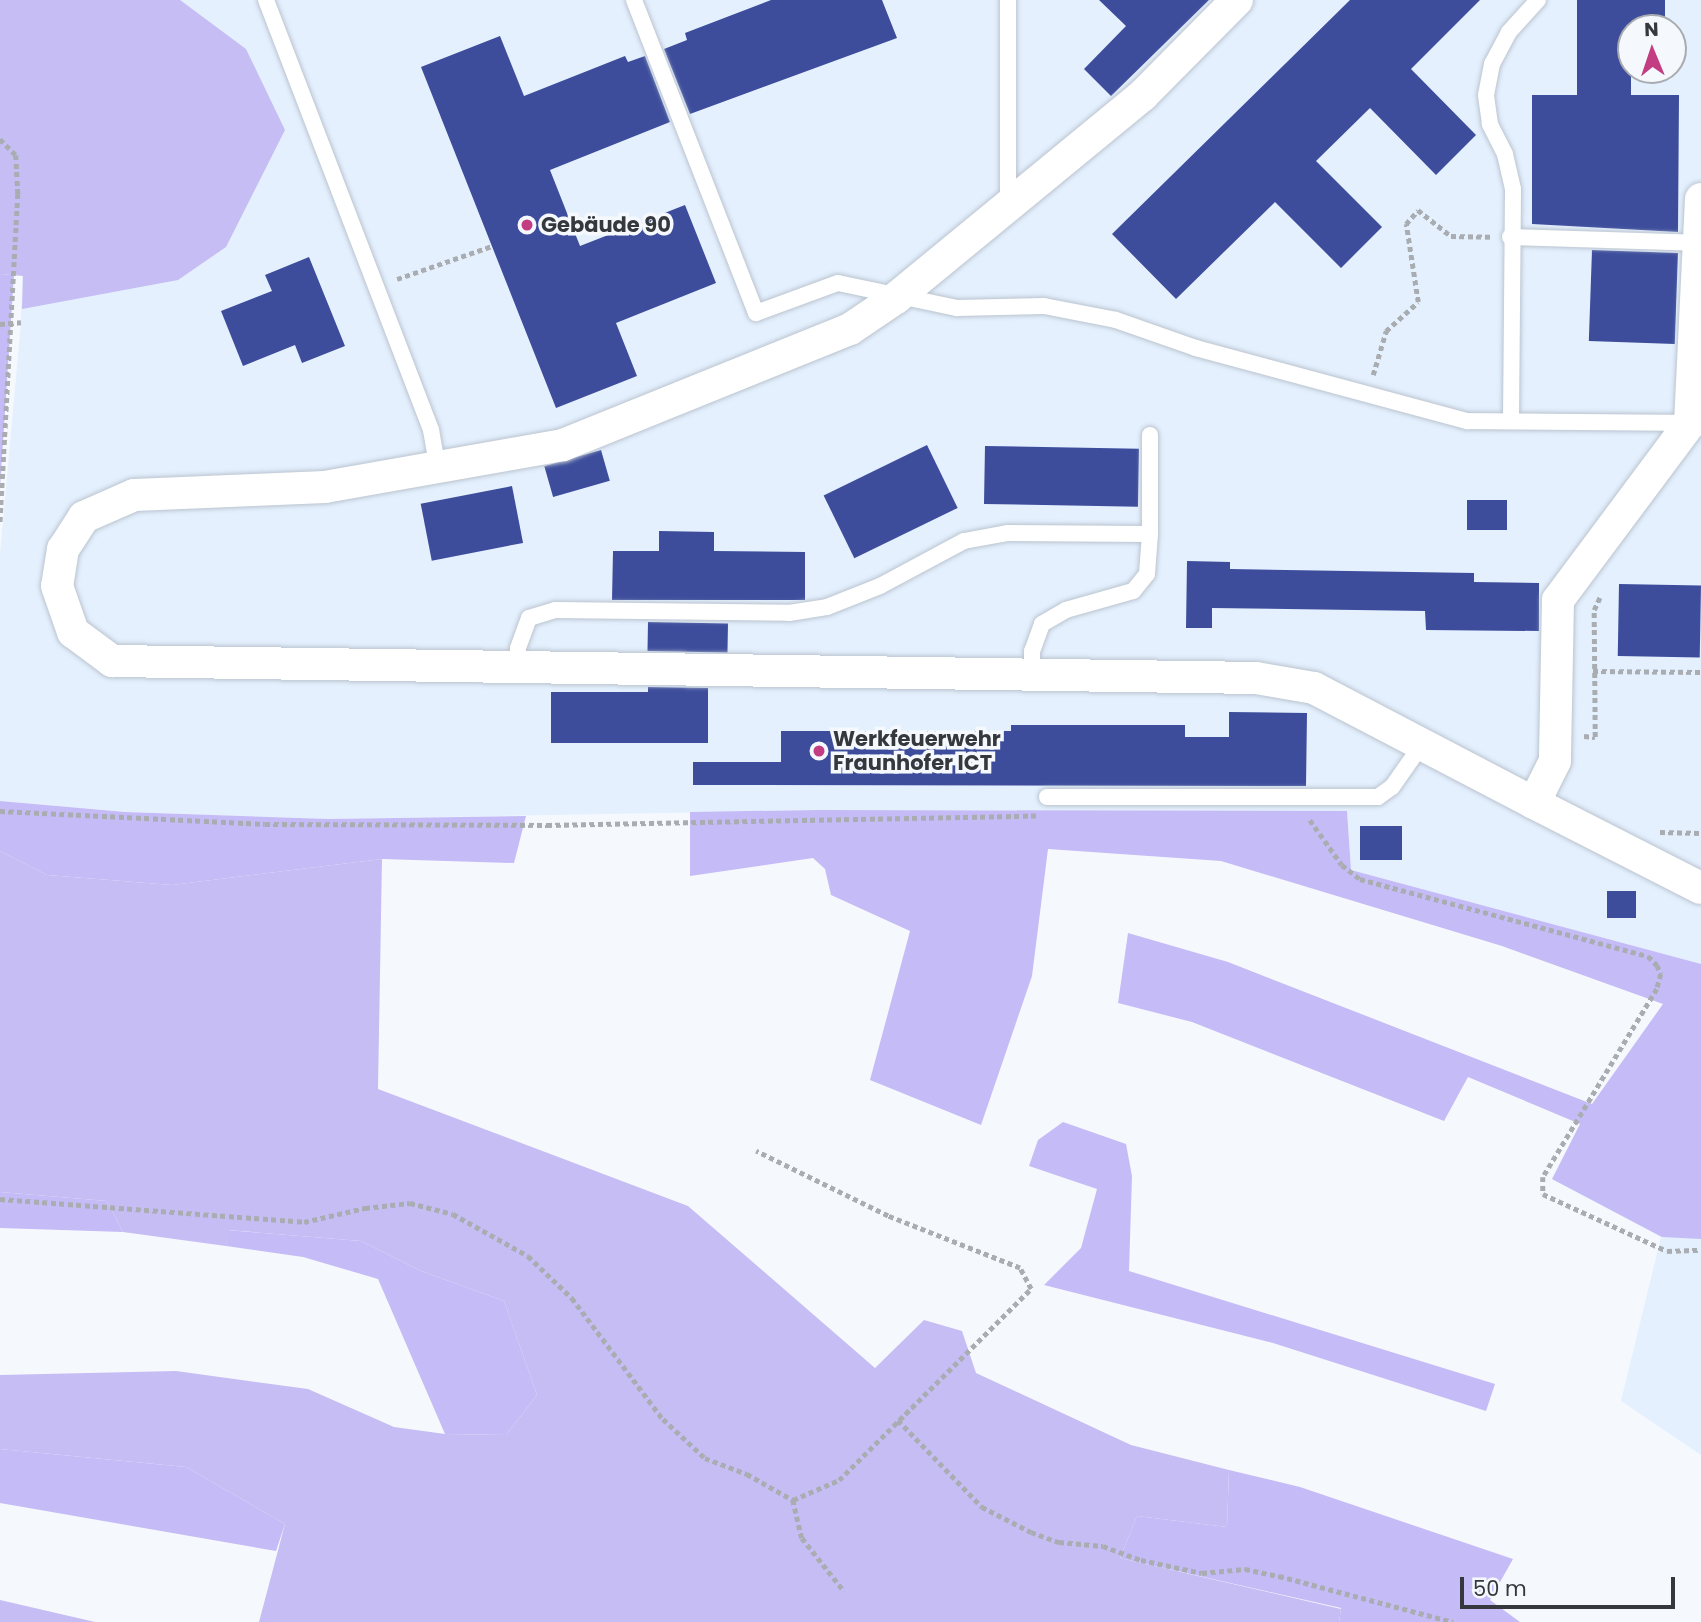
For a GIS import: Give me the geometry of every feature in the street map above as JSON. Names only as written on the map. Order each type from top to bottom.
[{"type":"street","points":[[1237,0],[1143,95],[897,299],[850,329],[564,445],[325,487],[134,495],[84,517],[64,549],[57,586],[73,632],[112,661],[1256,678],[1314,688],[1420,747],[1701,888]]},
{"type":"street","points":[[1534,803],[1555,761],[1558,600],[1695,407],[1696,243],[1701,199]]},
{"type":"lane","points":[[266,0],[431,430],[439,469]]},
{"type":"lane","points":[[634,0],[756,313],[838,283],[867,286],[897,299],[957,308],[1044,306],[1116,320],[1196,348],[1467,421],[1511,421],[1695,407]]},
{"type":"lane","points":[[1008,0],[1008,206]]},
{"type":"lane","points":[[1511,421],[1510,237],[1513,189],[1505,154],[1490,124],[1486,95],[1492,64],[1509,32],[1538,0]]},
{"type":"lane","points":[[1510,237],[1696,243]]},
{"type":"lane","points":[[1032,673],[1032,651],[1042,624],[1066,610],[1133,591],[1147,574],[1150,534],[1150,435]]},
{"type":"lane","points":[[517,668],[518,648],[529,618],[555,610],[789,613],[827,607],[880,586],[964,541],[1008,533],[1150,534]]},
{"type":"lane","points":[[1047,797],[1378,797],[1392,787],[1420,747]]},
{"type":"path","points":[[0,139],[16,155],[15,323],[2,468],[0,525]]},
{"type":"path","points":[[1367,392],[1386,331],[1418,302],[1406,224],[1418,210],[1451,236],[1510,237]]},
{"type":"path","points":[[376,286],[492,246]]},
{"type":"path","points":[[0,324],[21,322]]},
{"type":"path","points":[[1572,736],[1595,737],[1594,610],[1604,588]]},
{"type":"path","points":[[1556,669],[1701,672]]},
{"type":"path","points":[[0,811],[279,824],[1050,816]]},
{"type":"path","points":[[1308,818],[1320,829],[1342,864],[1360,879],[1648,956],[1657,965],[1661,974],[1657,989],[1543,1177],[1543,1194],[1667,1251],[1701,1250]]},
{"type":"path","points":[[1650,832],[1701,833]]},
{"type":"path","points":[[756,1151],[888,1216],[1020,1268],[1031,1289],[974,1350],[898,1420],[839,1480],[793,1500]]},
{"type":"path","points":[[0,1199],[304,1223],[365,1208],[410,1203],[453,1214],[528,1256],[572,1298],[663,1419],[705,1458],[747,1474],[793,1500],[802,1538],[844,1591]]},
{"type":"path","points":[[898,1420],[982,1507],[1031,1532],[1059,1542],[1103,1546],[1141,1560],[1202,1573],[1245,1569],[1279,1576],[1453,1622]]},
{"type":"shaded area","points":[[0,0],[180,0],[246,49],[285,130],[226,247],[178,280],[22,309],[23,276],[0,274]]},
{"type":"shaded area","points":[[30,0],[1701,0],[1701,1455],[1621,1401],[1661,1237],[1552,1179],[1691,962],[1351,870],[1347,811],[833,810],[329,819],[125,812],[0,801],[0,554],[21,322]]},
{"type":"shaded area","points":[[0,274],[14,275],[0,488]]},
{"type":"shaded area","points":[[0,801],[125,812],[329,819],[526,816],[514,863],[382,859],[172,885],[47,875],[0,851]]},
{"type":"shaded area","points":[[1347,811],[1351,870],[1701,964],[1701,1239],[1662,1237],[1552,1179],[1580,1124],[1468,1077],[1444,1121],[1192,1022],[1118,1003],[1128,933],[1228,962],[1592,1104],[1663,1004],[1502,946],[1221,861],[1048,849],[1032,976],[981,1125],[870,1080],[910,931],[831,895],[825,869],[813,858],[690,876],[690,812]]},
{"type":"shaded area","points":[[0,851],[47,875],[172,885],[382,859],[378,1089],[688,1206],[875,1368],[924,1320],[962,1331],[976,1373],[1131,1445],[1229,1470],[1227,1527],[1137,1516],[1120,1558],[1341,1609],[1339,1622],[259,1622],[285,1524],[186,1467],[0,1449],[0,1375],[176,1371],[308,1389],[394,1427],[445,1434],[506,1435],[537,1395],[504,1301],[421,1271],[361,1241],[228,1230],[226,1246],[123,1232],[107,1201],[0,1192]]},
{"type":"shaded area","points":[[1063,1122],[1126,1144],[1132,1176],[1129,1271],[1495,1384],[1486,1411],[1273,1343],[1044,1285],[1081,1248],[1097,1189],[1029,1166],[1038,1140]]},
{"type":"shaded area","points":[[0,1192],[107,1201],[123,1232],[0,1228]]},
{"type":"shaded area","points":[[227,1230],[361,1241],[421,1271],[504,1301],[537,1395],[506,1435],[445,1434],[378,1279],[303,1257],[226,1246]]},
{"type":"shaded area","points":[[0,1449],[186,1467],[285,1524],[276,1551],[0,1503]]},
{"type":"shaded area","points":[[1229,1470],[1300,1487],[1513,1559],[1490,1600],[1520,1622],[1339,1622],[1341,1608],[1120,1558],[1137,1516],[1227,1527]]},
{"type":"shaded area","points":[[0,1600],[95,1622],[0,1622]]},
{"type":"building","points":[[771,0],[882,0],[897,38],[690,114],[664,49],[687,40],[685,33]]},
{"type":"building","points":[[1099,0],[1209,0],[1111,96],[1084,69],[1126,26]]},
{"type":"building","points":[[1350,0],[1480,0],[1411,69],[1476,135],[1436,175],[1370,108],[1316,161],[1382,227],[1341,268],[1275,202],[1176,299],[1112,234]]},
{"type":"building","points":[[1577,0],[1665,0],[1665,14],[1617,14],[1617,84],[1631,84],[1631,95],[1679,95],[1678,232],[1532,224],[1532,95],[1577,95]]},
{"type":"building","name":"Gebäude 90","points":[[500,36],[524,96],[625,56],[628,62],[645,56],[670,122],[550,170],[580,246],[685,205],[716,283],[616,323],[637,376],[556,408],[421,67]]},
{"type":"building","points":[[1592,250],[1678,253],[1675,344],[1589,341]]},
{"type":"building","points":[[309,257],[345,346],[302,363],[295,345],[243,366],[221,311],[272,291],[265,275]]},
{"type":"building","points":[[927,445],[958,508],[854,558],[824,495]]},
{"type":"building","points":[[985,446],[1139,449],[1138,507],[984,504]]},
{"type":"building","points":[[601,450],[610,481],[553,497],[544,466]]},
{"type":"building","points":[[512,486],[523,543],[432,561],[421,504]]},
{"type":"building","points":[[1467,500],[1507,500],[1507,530],[1467,530]]},
{"type":"building","points":[[659,531],[714,532],[714,551],[805,552],[805,600],[612,600],[613,551],[659,551]]},
{"type":"building","points":[[1187,561],[1230,562],[1230,569],[1474,573],[1474,582],[1539,583],[1539,631],[1426,630],[1425,611],[1212,608],[1212,628],[1186,628]]},
{"type":"building","points":[[1619,584],[1701,585],[1700,657],[1618,656]]},
{"type":"building","points":[[648,622],[728,623],[727,652],[647,651]]},
{"type":"building","points":[[648,687],[708,688],[708,743],[551,743],[551,692],[648,692]]},
{"type":"building","points":[[1229,712],[1307,713],[1306,786],[693,785],[693,762],[781,762],[781,731],[1011,731],[1011,725],[1185,725],[1185,737],[1229,737]]},
{"type":"building","points":[[1360,826],[1402,826],[1402,860],[1360,860]]},
{"type":"building","points":[[1607,891],[1636,891],[1636,918],[1607,918]]},
{"type":"place","name":"Gebäude 90","points":[[527,225]]},
{"type":"place","name":"Werkfeuerwehr Fraunhofer ICT","points":[[819,751]]}]
